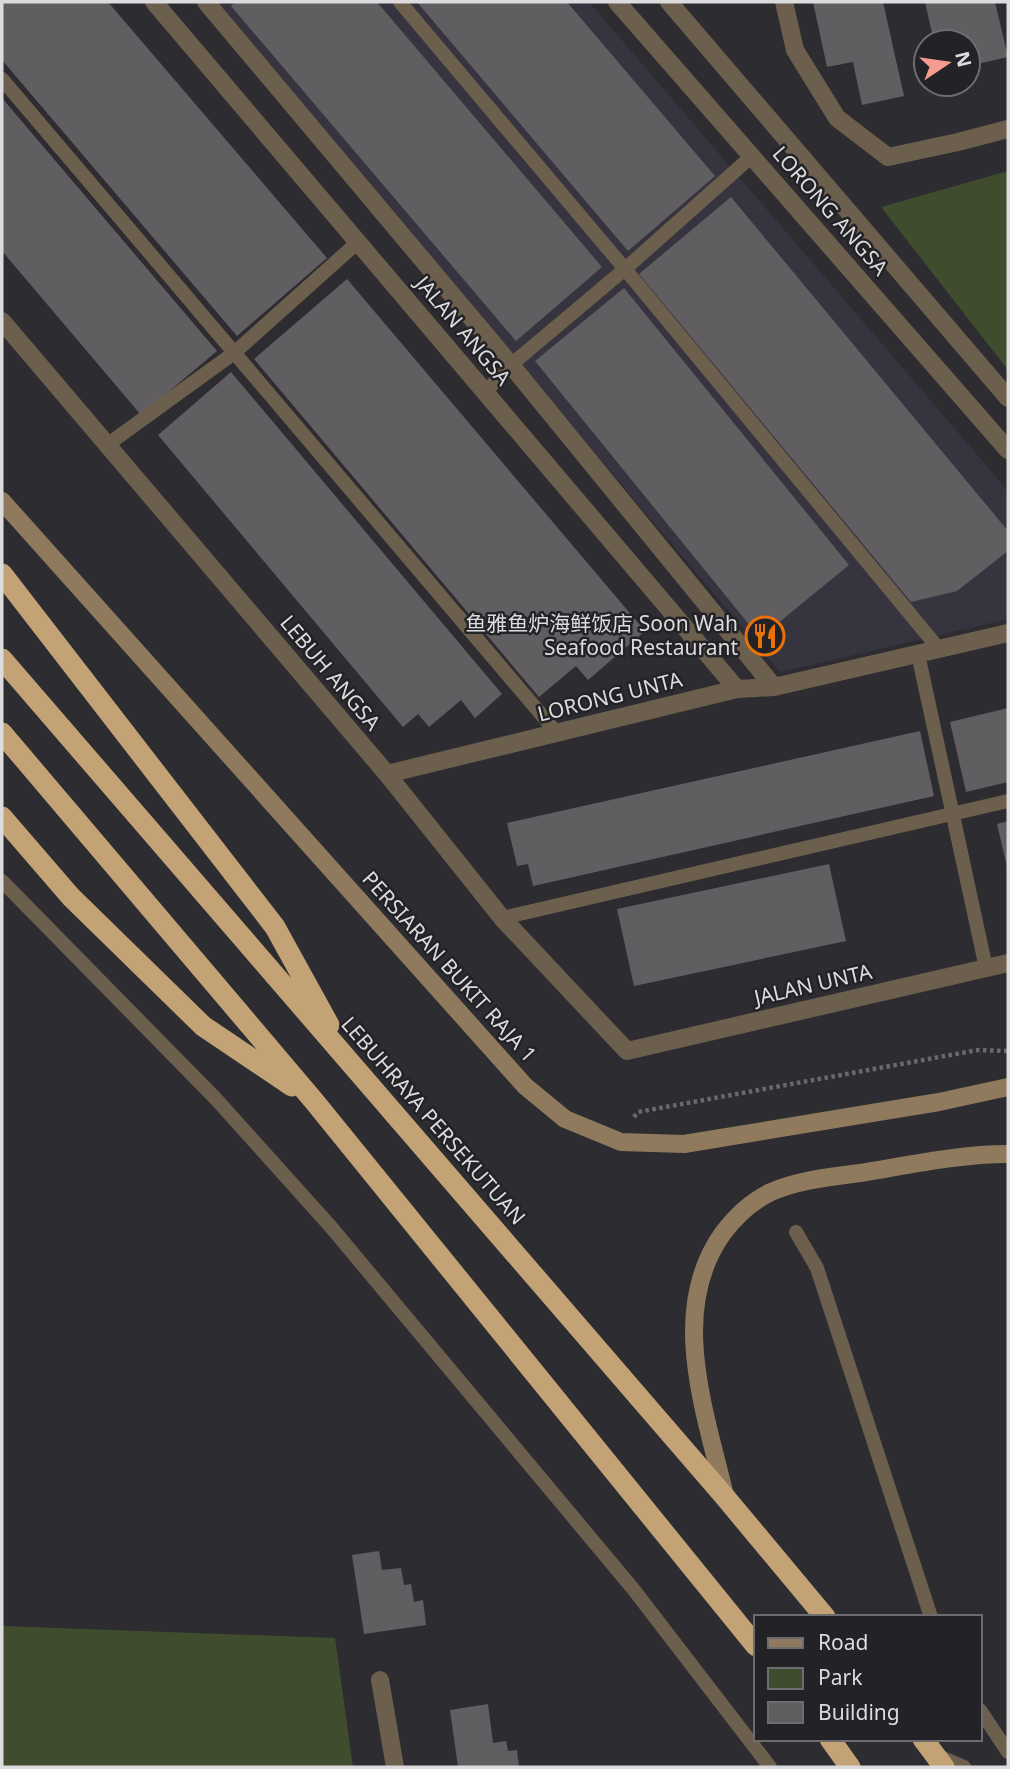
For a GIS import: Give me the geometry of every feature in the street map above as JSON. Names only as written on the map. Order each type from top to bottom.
[{"type":"highway","points":[[2,574],[275,927],[351,1064]]},
{"type":"highway","name":"LEBUHRAYA PERSEKUTUAN","points":[[2,659],[725,1497],[823,1615]]},
{"type":"highway","points":[[2,733],[314,1101],[754,1644]]},
{"type":"highway","points":[[2,817],[71,897],[203,1026],[314,1101]]},
{"type":"highway","points":[[831,1741],[850,1767]]},
{"type":"street","name":"JALAN ANGSA","points":[[154,2],[737,689]]},
{"type":"street","points":[[206,2],[511,365],[774,687]]},
{"type":"street","name":"LORONG ANGSA","points":[[617,2],[1008,450]]},
{"type":"street","name":"LORONG ANGSA","points":[[669,2],[1008,398]]},
{"type":"street","points":[[784,2],[795,50],[837,118],[888,157],[1008,129]]},
{"type":"street","name":"LEBUH ANGSA","points":[[2,321],[387,774],[502,918],[627,1051]]},
{"type":"street","name":"PERSIARAN BUKIT RAJA 1","points":[[2,501],[525,1086],[565,1119],[621,1142],[684,1144],[939,1102],[1008,1087]]},
{"type":"street","name":"LORONG UNTA","points":[[387,774],[737,689],[774,687],[1008,633]]},
{"type":"street","name":"JALAN UNTA","points":[[627,1051],[1008,963]]},
{"type":"street","points":[[725,1497],[696,1371],[693,1321],[700,1280],[712,1248],[730,1223],[750,1205],[770,1193],[803,1182],[933,1161],[1008,1154]]},
{"type":"street","points":[[380,1680],[395,1767]]},
{"type":"lane","points":[[400,2],[939,649]]},
{"type":"lane","points":[[2,79],[557,733]]},
{"type":"lane","points":[[485,392],[511,365],[625,269],[752,156]]},
{"type":"lane","points":[[107,445],[234,353],[358,242]]},
{"type":"lane","points":[[918,654],[986,968]]},
{"type":"lane","points":[[502,918],[1008,801]]},
{"type":"lane","points":[[2,881],[216,1099],[331,1227],[634,1590],[770,1767]]},
{"type":"lane","points":[[796,1232],[817,1268],[930,1615]]},
{"type":"lane","points":[[982,1713],[1008,1752]]},
{"type":"lane","points":[[935,1754],[964,1767]]},
{"type":"path","points":[[621,1142],[638,1112],[978,1050],[1008,1051]]},
{"type":"shaded area","points":[[214,2],[589,2],[1008,491],[1008,619],[780,672]]},
{"type":"green space","points":[[1008,171],[1008,370],[881,207]]},
{"type":"green space","points":[[2,1626],[335,1638],[353,1767],[2,1767]]},
{"type":"building","points":[[2,2],[108,2],[327,258],[237,336],[2,60]]},
{"type":"building","points":[[235,2],[377,2],[602,267],[516,341],[231,6]]},
{"type":"building","points":[[417,2],[567,2],[715,176],[628,251]]},
{"type":"building","points":[[813,2],[883,2],[904,96],[862,105],[853,62],[827,67]]},
{"type":"building","points":[[925,2],[995,2],[1008,57],[982,63],[982,28],[931,28]]},
{"type":"building","points":[[2,98],[217,351],[141,415],[2,251]]},
{"type":"building","points":[[731,197],[1008,531],[1008,551],[957,591],[911,602],[639,274]]},
{"type":"building","points":[[347,279],[645,631],[588,680],[576,666],[539,697],[254,359]]},
{"type":"building","points":[[624,288],[849,565],[760,638],[535,361]]},
{"type":"building","points":[[231,372],[502,694],[475,718],[461,700],[429,727],[418,714],[403,727],[158,435]]},
{"type":"building","points":[[1008,708],[1008,782],[966,792],[950,722]]},
{"type":"building","points":[[920,731],[934,796],[533,886],[528,864],[517,866],[507,823]]},
{"type":"building","points":[[1008,821],[1008,867],[1007,867],[997,824]]},
{"type":"building","points":[[829,864],[846,941],[634,986],[617,909]]},
{"type":"building","points":[[379,1551],[382,1570],[401,1568],[404,1585],[411,1584],[414,1602],[423,1600],[426,1625],[364,1634],[352,1555]]},
{"type":"building","points":[[488,1704],[493,1743],[506,1741],[508,1751],[517,1750],[519,1767],[458,1767],[450,1710]]},
{"type":"place","name":"鱼雅鱼炉海鲜饭店 Soon Wah Seafood Restaurant","points":[[765,636]]}]
